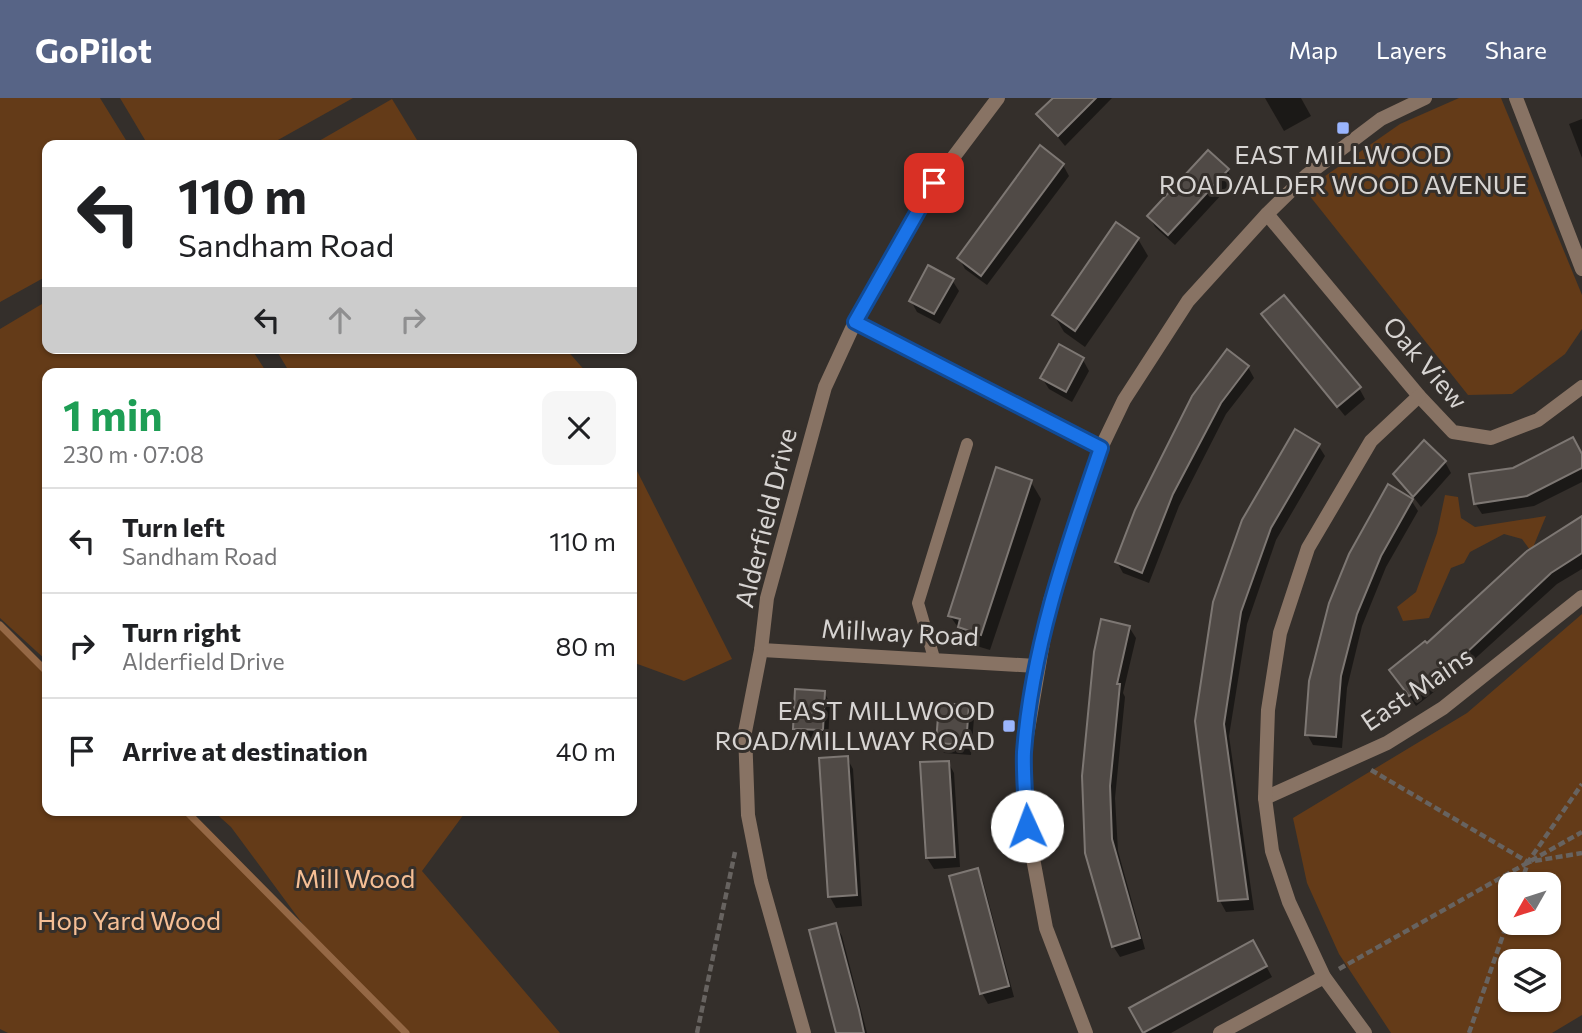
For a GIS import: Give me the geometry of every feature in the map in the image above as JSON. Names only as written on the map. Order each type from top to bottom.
[{"type":"street","name":"Alderfield Drive","points":[[804,1033],[761,881],[748,815],[745,732],[761,650],[767,598],[825,387],[855,322],[934,183],[998,98]]},
{"type":"street","points":[[1086,1033],[1046,928],[1027,826],[1024,753],[1036,666],[1050,601],[1101,448],[1124,400],[1188,301],[1267,214],[1307,174],[1381,119],[1426,98]]},
{"type":"street","points":[[1516,98],[1582,270]]},
{"type":"street","name":"Oak View","points":[[1267,214],[1452,432],[1491,438],[1538,420],[1582,387]]},
{"type":"street","points":[[855,322],[1101,448]]},
{"type":"street","points":[[1364,1033],[1324,977],[1289,902],[1272,851],[1265,798],[1268,710],[1280,634],[1308,548],[1371,440],[1419,396]]},
{"type":"street","name":"East Mains","points":[[1265,798],[1387,743],[1443,708],[1582,597]]},
{"type":"street","name":"Millway Road","points":[[761,650],[1036,666]]},
{"type":"street","points":[[1220,1033],[1324,977]]},
{"type":"lane","points":[[934,658],[918,603],[967,444]]},
{"type":"path","points":[[1352,759],[1528,862],[1582,853]]},
{"type":"path","points":[[1525,872],[1528,862],[1582,783]]},
{"type":"path","points":[[698,1033],[738,841],[748,815]]},
{"type":"path","points":[[1324,977],[1582,832]]},
{"type":"path","points":[[1469,1033],[1503,935]]},
{"type":"green space","points":[[0,98],[100,98],[126,140],[42,140],[42,279],[0,302]]},
{"type":"green space","points":[[120,98],[353,98],[278,140],[145,140]]},
{"type":"green space","points":[[1459,98],[1501,98],[1582,295],[1582,329],[1565,354],[1512,394],[1468,395],[1305,190],[1400,124]]},
{"type":"green space","points":[[392,99],[417,140],[321,140]]},
{"type":"green space","points":[[42,304],[42,354],[255,354],[264,368],[42,368],[42,656],[0,618],[0,329]]},
{"type":"green space","points":[[279,354],[570,354],[583,368],[287,368]]},
{"type":"green space","points":[[637,471],[732,659],[684,681],[637,664]]},
{"type":"green space","points":[[1445,495],[1458,497],[1461,518],[1475,527],[1546,516],[1534,545],[1550,564],[1544,569],[1522,539],[1504,534],[1470,552],[1464,563],[1451,568],[1429,618],[1403,621],[1397,607],[1416,592],[1437,533]]},
{"type":"green space","points":[[1582,614],[1582,1015],[1552,1033],[1391,1033],[1339,954],[1307,883],[1293,818],[1467,713]]},
{"type":"green space","name":"Hop Yard Wood","points":[[0,625],[42,667],[42,816],[191,816],[316,942],[231,827],[219,816],[463,816],[422,871],[560,1033],[8,1033],[0,1029]]},
{"type":"building","points":[[1053,98],[1096,98],[1058,136],[1036,114]]},
{"type":"building","points":[[1040,145],[1064,164],[981,276],[957,258]]},
{"type":"building","points":[[1208,150],[1229,169],[1168,235],[1147,216]]},
{"type":"building","points":[[1116,222],[1139,238],[1075,331],[1052,315]]},
{"type":"building","points":[[928,265],[954,279],[934,314],[909,301]]},
{"type":"building","points":[[1284,295],[1361,387],[1337,407],[1261,314]]},
{"type":"building","points":[[1059,344],[1084,358],[1066,392],[1040,378]]},
{"type":"building","points":[[1227,349],[1249,366],[1221,403],[1173,494],[1142,573],[1115,562],[1135,510],[1192,396]]},
{"type":"building","points":[[1295,429],[1320,444],[1271,528],[1241,612],[1224,724],[1248,899],[1218,901],[1195,721],[1213,602],[1242,520]]},
{"type":"building","points":[[1573,437],[1582,454],[1582,468],[1527,496],[1474,504],[1469,474],[1513,468]]},
{"type":"building","points":[[1424,440],[1446,461],[1413,497],[1393,474]]},
{"type":"building","points":[[996,467],[1032,480],[981,635],[958,627],[960,619],[948,616]]},
{"type":"building","points":[[1388,484],[1413,499],[1381,556],[1357,614],[1341,676],[1336,737],[1305,735],[1309,681],[1329,603],[1349,554]]},
{"type":"building","points":[[1582,516],[1582,553],[1551,573],[1463,656],[1409,696],[1389,670],[1425,641],[1427,643],[1527,551]]},
{"type":"building","points":[[1101,619],[1130,626],[1117,684],[1120,684],[1110,786],[1112,839],[1140,938],[1112,947],[1085,853],[1082,776],[1094,652]]},
{"type":"building","points":[[795,689],[825,691],[823,730],[793,729]]},
{"type":"building","points":[[939,703],[969,705],[966,745],[936,743]]},
{"type":"building","points":[[848,756],[857,895],[828,897],[819,758]]},
{"type":"building","points":[[949,761],[955,857],[926,858],[920,762]]},
{"type":"building","points":[[978,868],[1009,986],[980,994],[949,876]]},
{"type":"building","points":[[836,923],[864,1033],[836,1033],[809,930]]},
{"type":"building","points":[[1253,940],[1267,966],[1143,1033],[1129,1008]]},
{"type":"waterway","points":[[0,625],[42,667]]},
{"type":"waterway","points":[[191,816],[406,1033]]},
{"type":"place","name":"EAST MILLWOOD ROAD/ALDER WOOD AVENUE","points":[[1343,128]]},
{"type":"place","name":"EAST MILLWOOD ROAD/MILLWAY ROAD","points":[[1009,726]]},
{"type":"route","points":[[934,183],[855,322],[1101,448],[1050,601],[1036,666],[1024,753],[1027,826]]},
{"type":"park label","name":"Mill Wood","points":[[355,879]]}]
